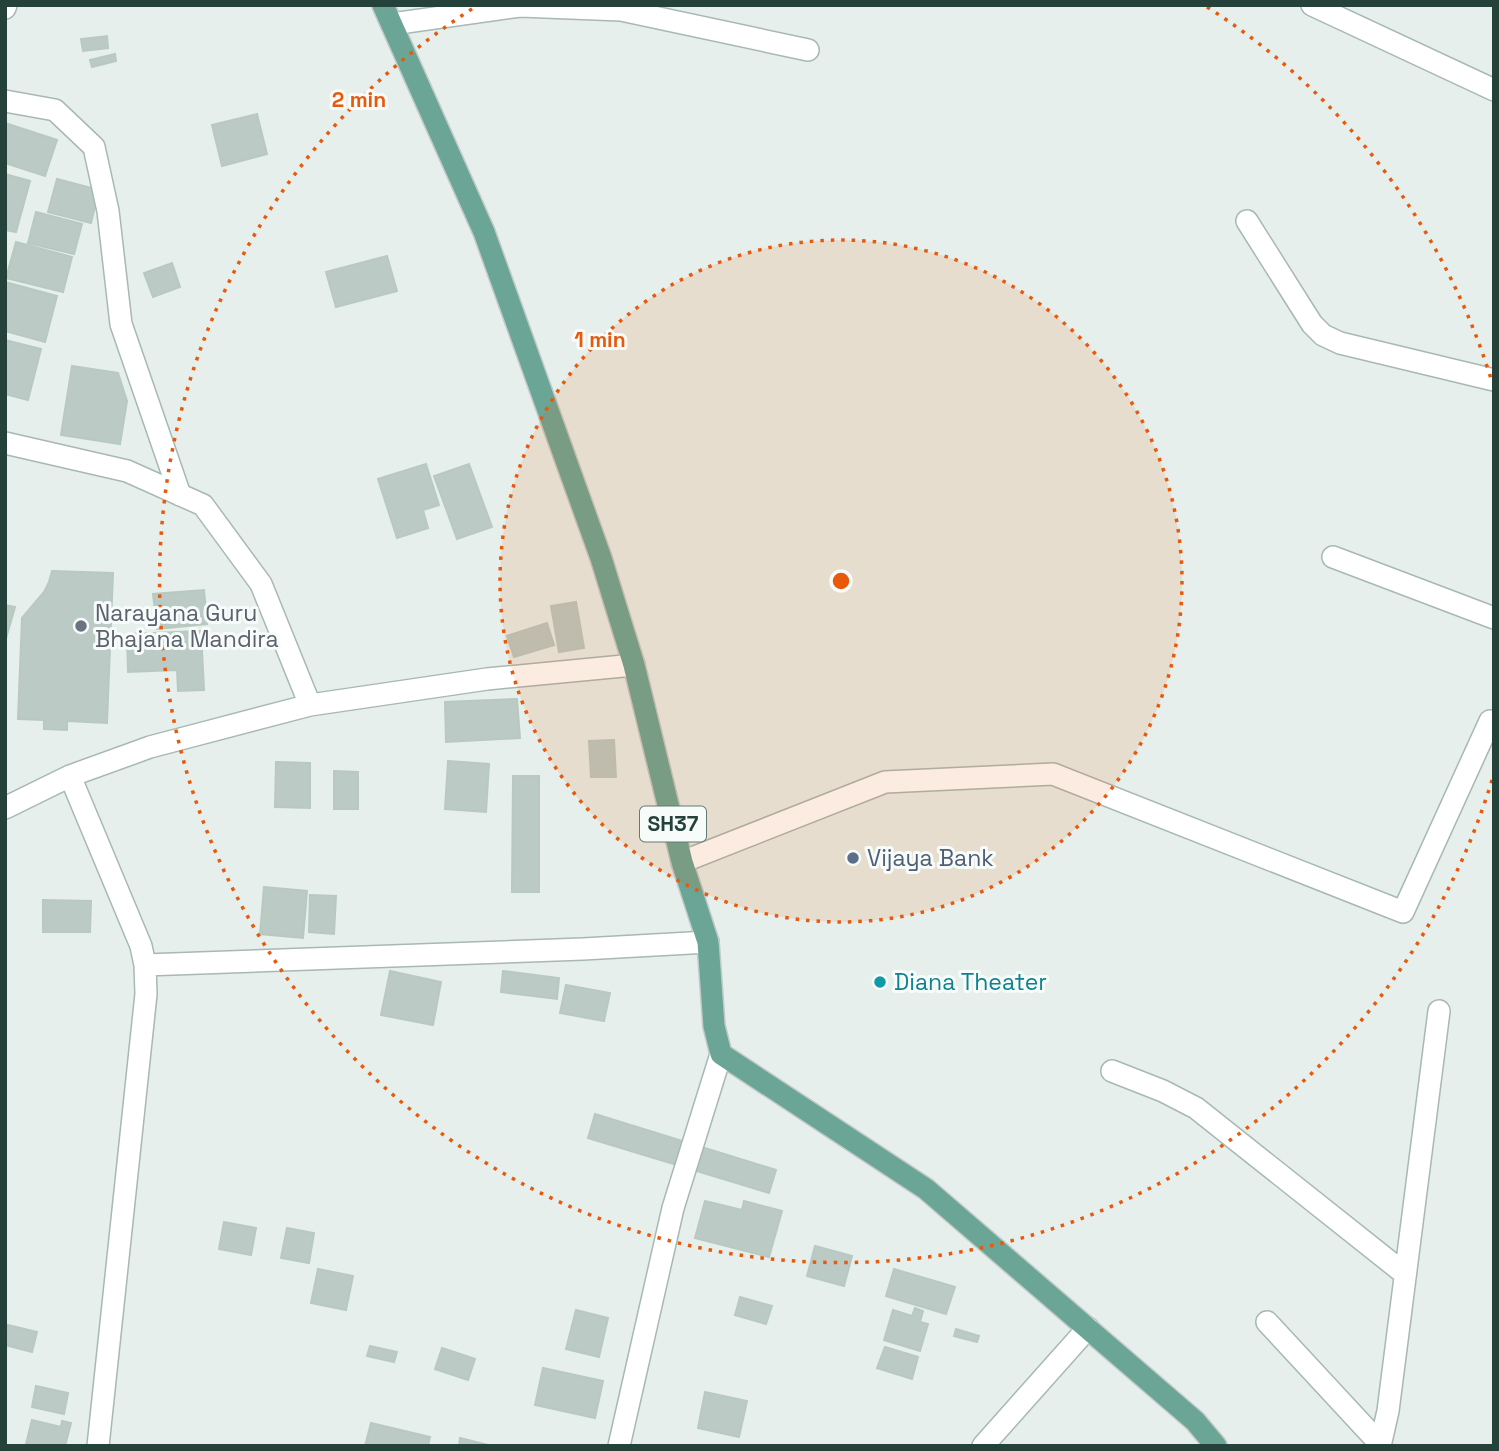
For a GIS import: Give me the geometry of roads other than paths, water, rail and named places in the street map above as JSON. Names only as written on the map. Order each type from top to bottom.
[{"type":"main road","name":"SH37","points":[[388,15],[484,232],[601,558],[634,665],[682,862],[708,942],[713,1026],[721,1054]]},
{"type":"main road","points":[[721,1054],[926,1189],[1195,1421],[1216,1446]]},
{"type":"street","points":[[1312,5],[1358,15],[1494,90]]},
{"type":"street","points":[[388,15],[520,6],[621,10],[808,50]]},
{"type":"street","points":[[5,101],[55,110],[93,147],[108,211],[121,324],[180,495]]},
{"type":"street","points":[[1247,221],[1312,324],[1323,335],[1340,344],[1494,380]]},
{"type":"street","points":[[5,443],[127,471],[203,505],[261,584],[310,705]]},
{"type":"street","points":[[1333,557],[1494,618]]},
{"type":"street","points":[[5,807],[70,776],[150,747],[310,705],[487,679],[634,665]]},
{"type":"street","points":[[682,862],[885,782],[1053,774],[1403,912],[1490,721],[1494,722]]},
{"type":"street","points":[[70,776],[141,946],[145,965],[146,994],[97,1446]]},
{"type":"street","points":[[145,965],[708,942]]},
{"type":"street","points":[[1380,1445],[1388,1411],[1439,1011]]},
{"type":"street","points":[[620,1446],[673,1208],[721,1054]]},
{"type":"street","points":[[1112,1071],[1163,1091],[1196,1108],[1405,1274]]},
{"type":"street","points":[[1267,1322],[1380,1445]]},
{"type":"street","points":[[983,1446],[1088,1328]]},
{"type":"place","name":"Narayana Guru Bhajana Mandira","points":[[81,626]]},
{"type":"place","name":"Vijaya Bank","points":[[853,858]]},
{"type":"place","name":"Diana Theater","points":[[880,982]]}]
